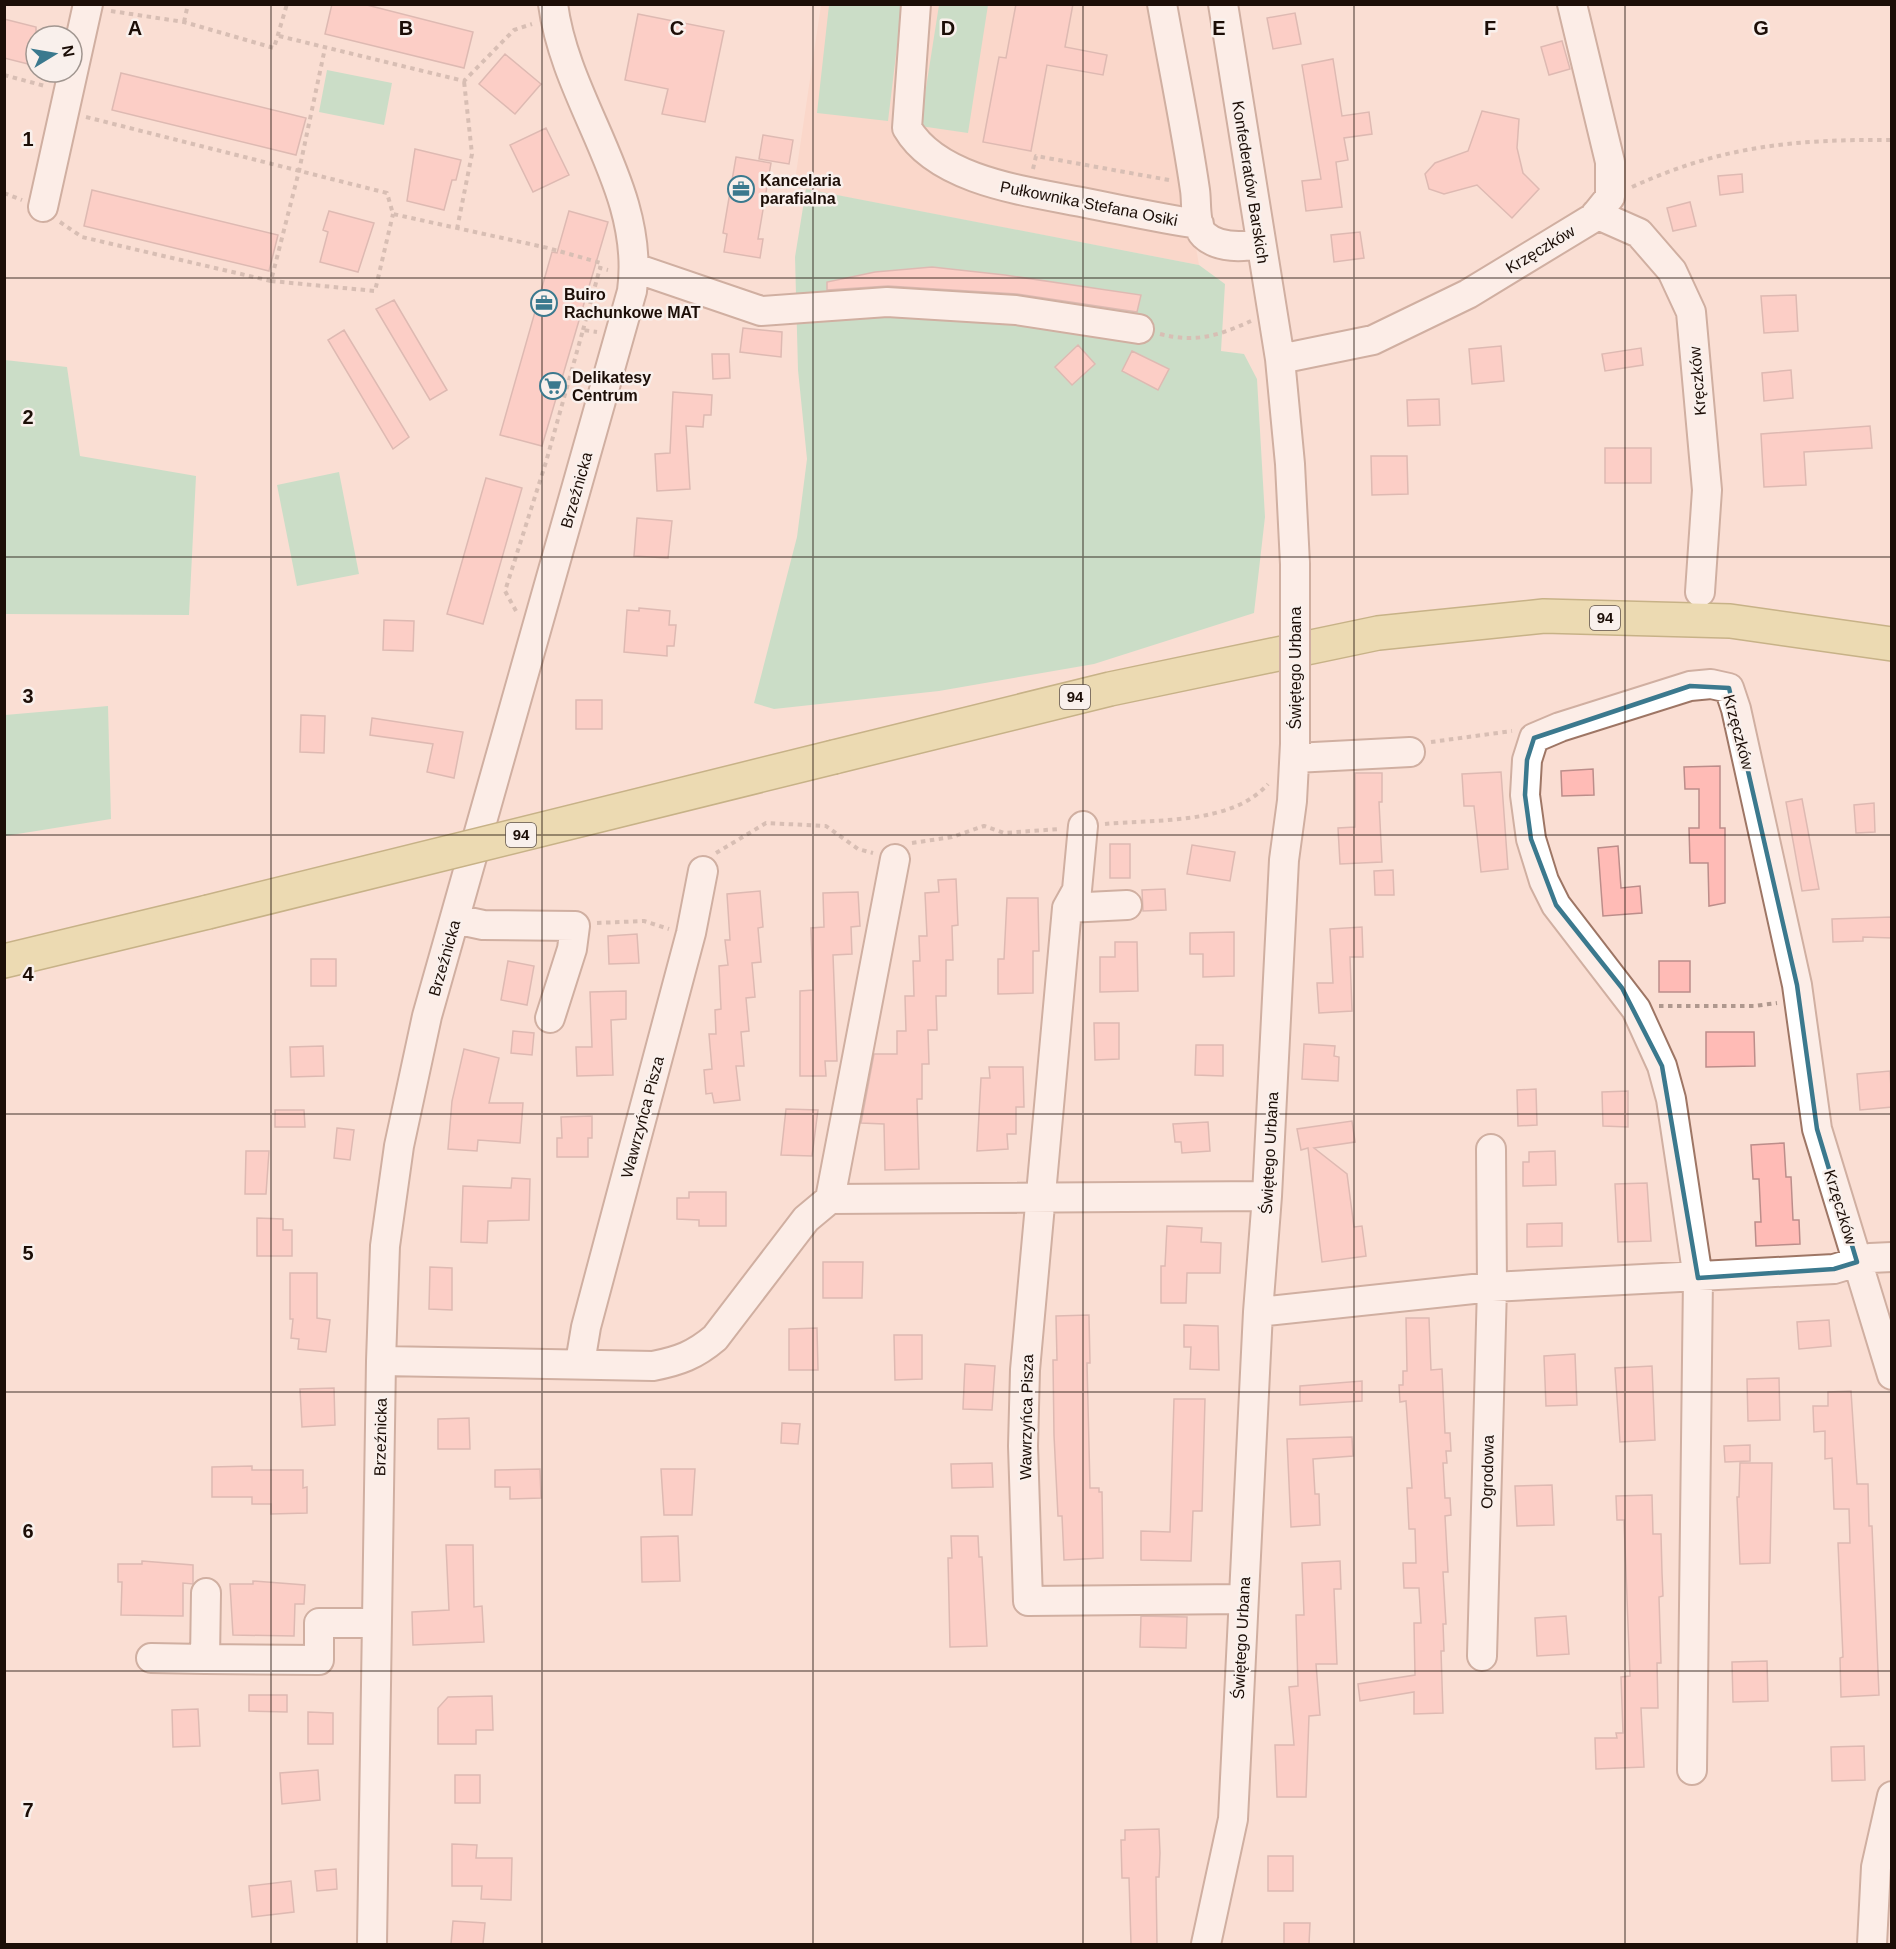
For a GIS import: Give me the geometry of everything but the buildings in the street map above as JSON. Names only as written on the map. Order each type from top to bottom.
[{"type":"main road","name":"94","points":[[4,961],[1110,689],[1378,633],[1544,616],[1730,621],[1892,644]]},
{"type":"street","name":"Pułkownika Stefana Osiki","points":[[916,4],[907,128],[916,144],[949,164],[993,184],[1199,224]]},
{"type":"street","name":"Pułkownika Stefana Osiki","points":[[1162,4],[1196,191],[1199,224],[1204,235],[1224,245],[1261,244]]},
{"type":"street","name":"Konfederatów Barskich","points":[[1223,4],[1280,359]]},
{"type":"street","points":[[1572,4],[1610,162],[1603,206]]},
{"type":"street","points":[[50,213],[64,111],[95,7]]},
{"type":"street","name":"Brzeźnicka","points":[[372,1944],[381,1361],[385,1246],[399,1146],[427,1016],[632,291],[623,270],[634,246],[625,204],[570,68],[556,25],[547,13]]},
{"type":"street","name":"Krzęczków","points":[[1280,359],[1373,340],[1468,294],[1603,206]]},
{"type":"street","name":"Kręczków","points":[[1603,206],[1639,233],[1672,271],[1691,312],[1707,490],[1700,592]]},
{"type":"street","points":[[623,270],[761,311],[887,302],[1016,310],[1139,329]]},
{"type":"street","name":"Świętego Urbana","points":[[1206,1944],[1233,1819],[1258,1312],[1267,1196],[1284,860],[1295,751],[1295,564],[1290,464],[1280,359]]},
{"type":"street","name":"Krzęczków","points":[[1534,738],[1560,727],[1690,686],[1711,684],[1729,688],[1797,985],[1817,1129],[1892,1375]]},
{"type":"street","points":[[1534,738],[1527,760],[1525,795],[1531,839],[1544,881],[1556,905],[1622,988],[1648,1034],[1662,1066],[1671,1099],[1698,1278],[1692,1770]]},
{"type":"street","points":[[1295,751],[1410,752]]},
{"type":"street","name":"Wawrzyńca Pisza","points":[[1083,826],[1077,890],[1067,908],[1025,1370],[1023,1446],[1028,1601],[1243,1599]]},
{"type":"street","points":[[381,1361],[653,1366],[680,1361],[699,1352],[715,1338],[806,1219],[830,1198],[895,859]]},
{"type":"street","name":"Wawrzyńca Pisza","points":[[580,1363],[586,1327],[691,933],[703,871]]},
{"type":"street","points":[[1067,908],[1127,904]]},
{"type":"street","points":[[455,919],[483,925],[575,926],[572,949],[550,1018]]},
{"type":"street","name":"Ogrodowa","points":[[1482,1656],[1492,1287],[1491,1149]]},
{"type":"street","points":[[830,1198],[1267,1196]]},
{"type":"street","points":[[1258,1312],[1492,1287],[1698,1278],[1834,1269],[1857,1262],[1892,1257]]},
{"type":"street","points":[[205,1659],[206,1593]]},
{"type":"street","points":[[151,1658],[319,1660],[319,1623],[377,1623]]},
{"type":"street","points":[[1872,1944],[1876,1867],[1892,1796]]},
{"type":"path","points":[[184,22],[188,4]]},
{"type":"path","points":[[95,7],[184,22],[274,48],[287,4]]},
{"type":"path","points":[[464,81],[514,30],[547,13]]},
{"type":"path","points":[[279,36],[464,81]]},
{"type":"path","points":[[271,281],[299,171],[325,48]]},
{"type":"path","points":[[4,75],[45,86]]},
{"type":"path","points":[[457,229],[472,153],[464,81]]},
{"type":"path","points":[[50,213],[82,237],[271,281],[375,291],[393,214],[387,193],[64,111]]},
{"type":"path","points":[[1603,206],[1659,175],[1710,156],[1763,146],[1844,140],[1892,140]]},
{"type":"path","points":[[1029,191],[1036,156],[1170,181]]},
{"type":"path","points":[[393,214],[548,248],[601,263],[583,330]]},
{"type":"path","points":[[600,268],[623,270]]},
{"type":"path","points":[[1139,329],[1191,340],[1242,325]]},
{"type":"path","points":[[1410,752],[1418,744],[1520,730],[1534,738]]},
{"type":"path","points":[[703,871],[716,854],[766,823],[826,826],[858,849],[895,859],[900,843],[952,837],[984,826],[1004,833],[1046,831],[1219,814],[1260,794],[1273,778]]},
{"type":"path","points":[[575,926],[619,921],[644,921],[691,933]]},
{"type":"path","points":[[1652,1006],[1766,1005]]},
{"type":"highlighted area","points":[[1690,686],[1729,688],[1797,985],[1817,1129],[1857,1262],[1834,1269],[1698,1278],[1662,1066],[1622,988],[1556,905],[1531,839],[1525,795],[1527,760],[1534,738]]},
{"type":"shaded area","points":[[821,5],[1155,5],[1199,265],[794,187]]},
{"type":"green space","points":[[829,5],[902,5],[888,121],[817,113]]},
{"type":"green space","points":[[939,5],[988,5],[968,133],[920,126]]},
{"type":"green space","points":[[327,70],[392,83],[384,125],[319,112]]},
{"type":"green space","points":[[806,189],[1199,265],[1225,284],[1221,351],[1244,354],[1257,379],[1265,517],[1254,613],[1094,664],[939,691],[774,709],[754,703],[797,537],[807,459],[798,370],[795,257]]},
{"type":"green space","points":[[5,360],[67,367],[80,456],[196,476],[189,615],[5,614]]},
{"type":"green space","points":[[339,472],[359,574],[297,586],[277,485]]},
{"type":"green space","points":[[108,706],[111,819],[5,836],[5,715]]},
{"type":"place","name":"Kancelaria parafialna","points":[[741,189]]},
{"type":"place","name":"Buiro Rachunkowe MAT","points":[[544,303]]},
{"type":"place","name":"Delikatesy Centrum","points":[[553,386]]}]
